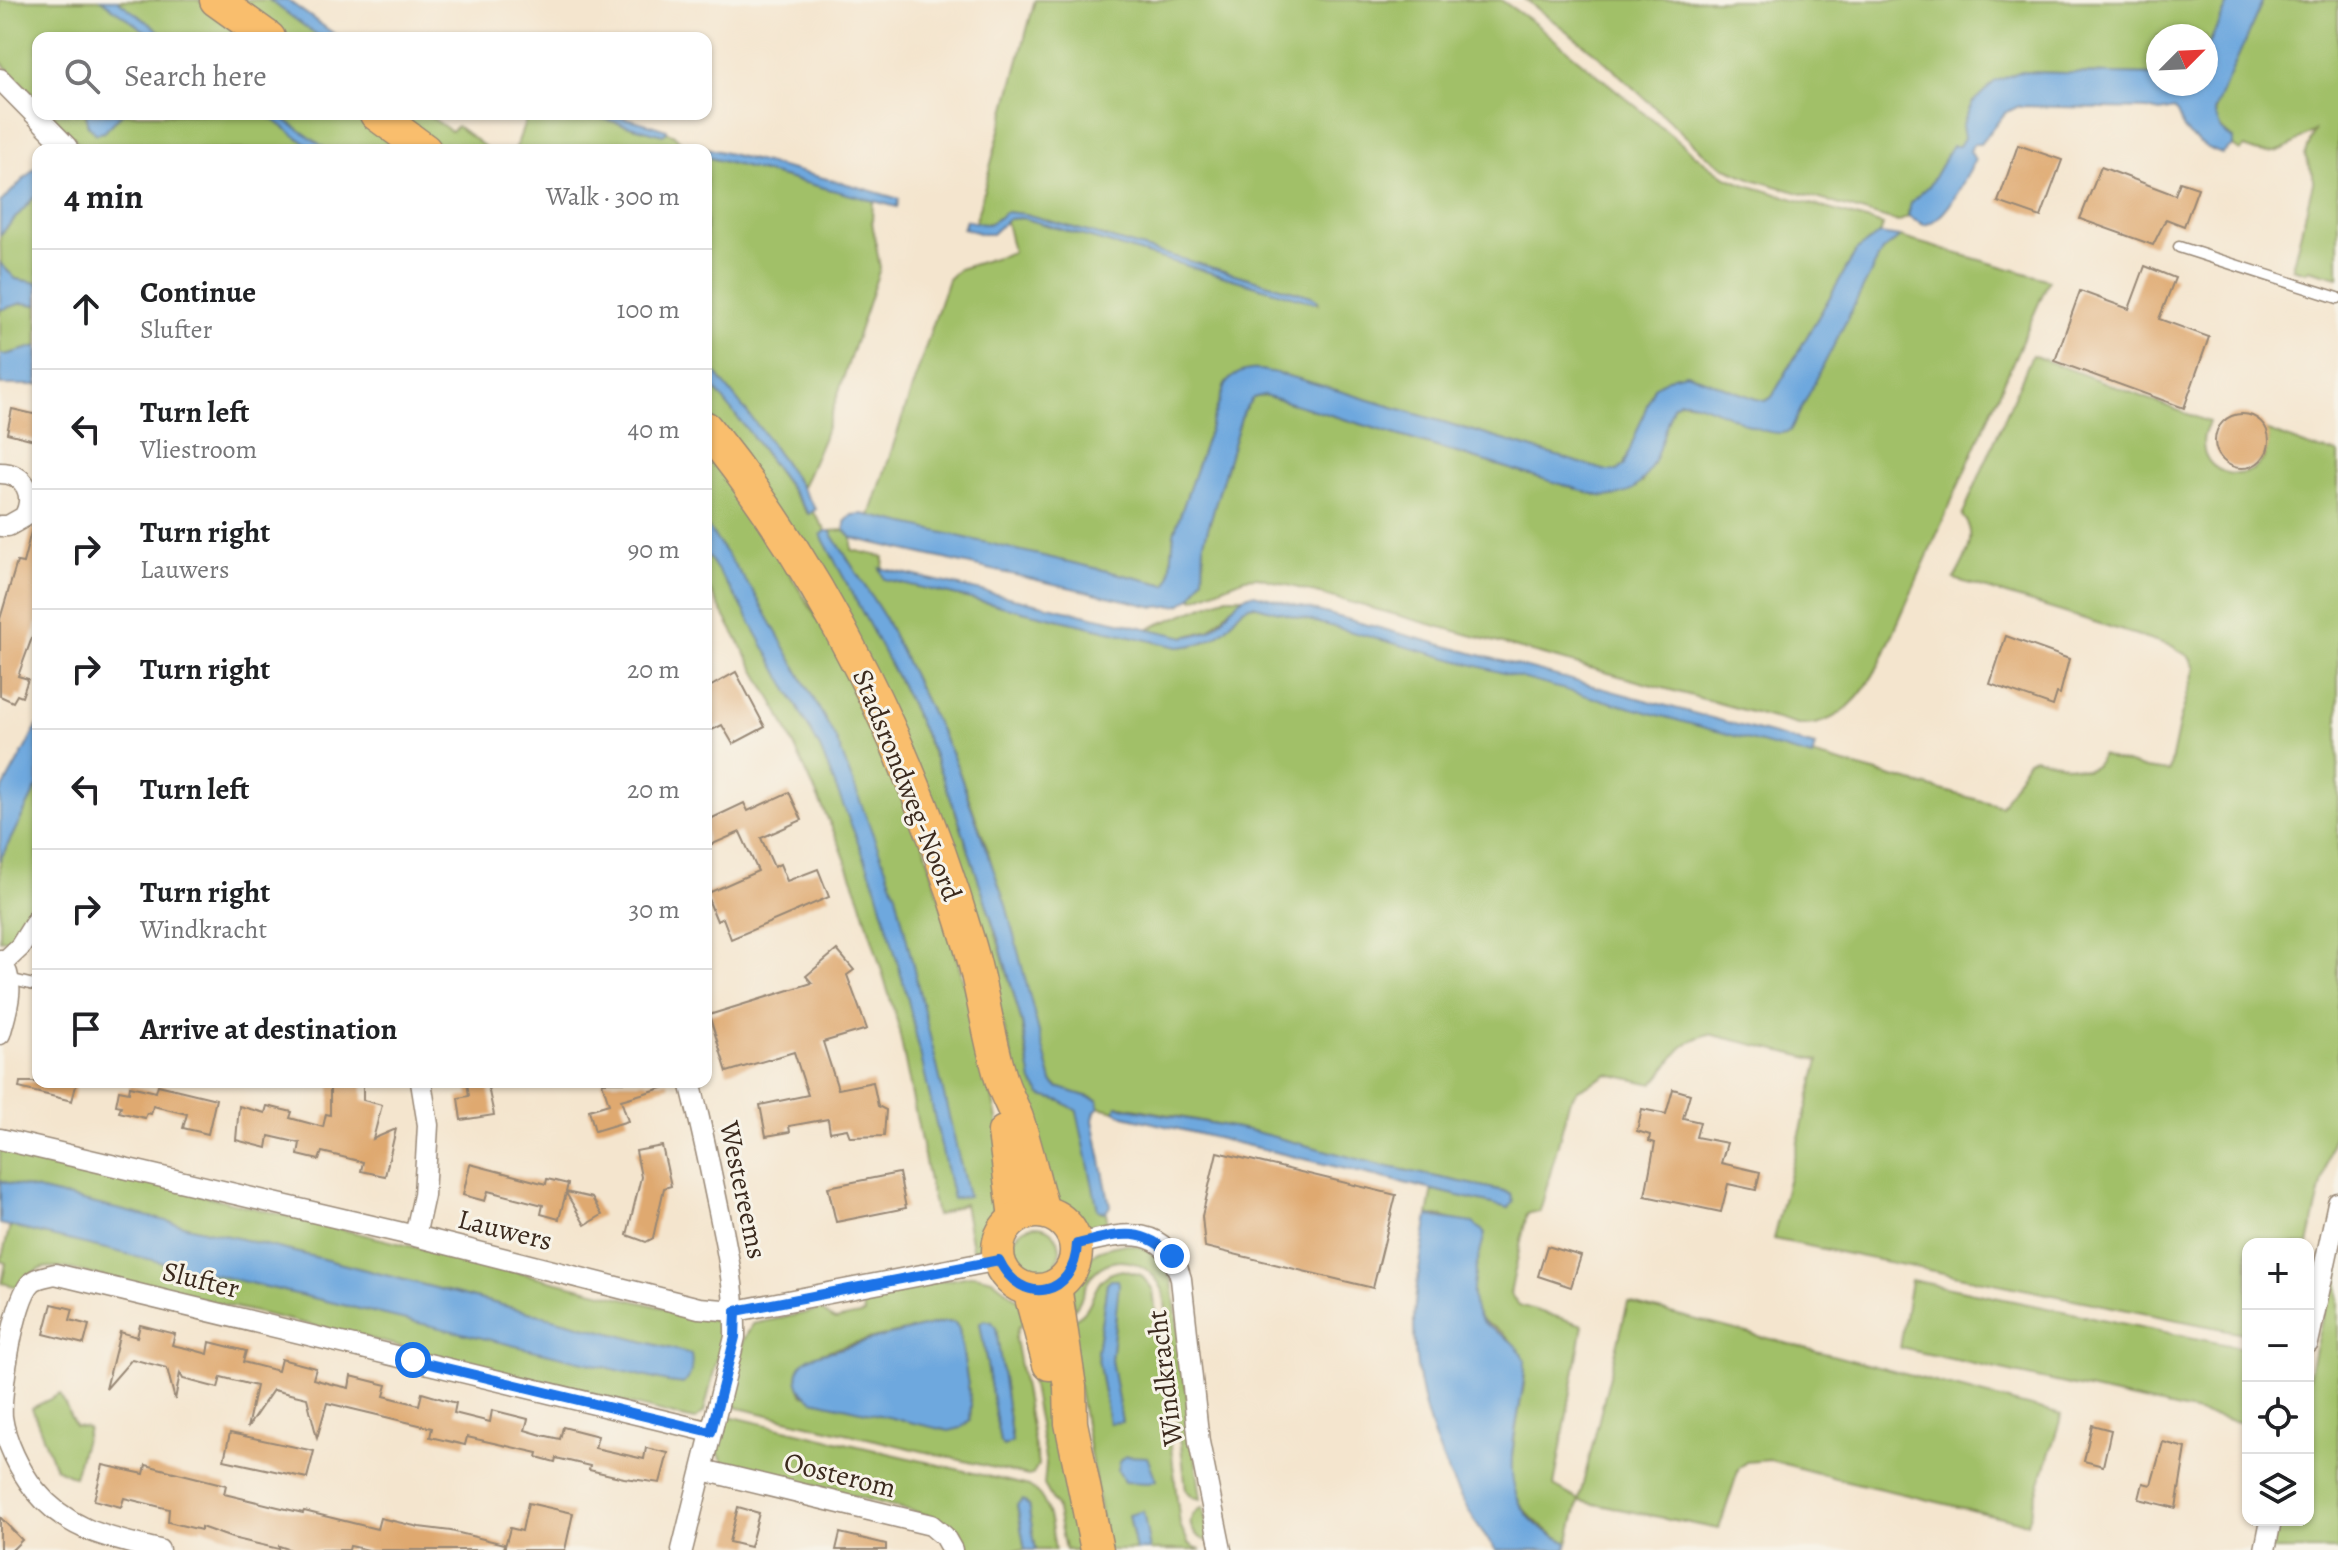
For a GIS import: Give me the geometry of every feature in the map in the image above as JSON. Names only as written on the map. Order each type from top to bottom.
[{"type":"main road","points":[[216,0],[261,32]]},
{"type":"main road","points":[[384,120],[417,144]]},
{"type":"main road","name":"Stadsrondweg-Noord","points":[[712,436],[780,530],[836,623],[896,742],[941,854],[970,946],[1003,1085],[1002,1119],[1029,1215]]},
{"type":"main road","points":[[1029,1215],[1059,1217],[1071,1229],[1077,1244],[1076,1261],[1068,1276],[1042,1288],[1017,1285],[1005,1274],[999,1260],[998,1244],[1004,1229],[1029,1215]]},
{"type":"main road","points":[[1042,1288],[1057,1392],[1071,1423],[1097,1550]]},
{"type":"street","points":[[0,79],[32,111]]},
{"type":"street","points":[[40,120],[64,144]]},
{"type":"street","points":[[0,473],[17,476],[24,482],[30,500],[24,517],[17,523],[0,526]]},
{"type":"street","points":[[0,1034],[10,999],[4,967],[32,928]]},
{"type":"street","points":[[415,1236],[424,1195],[428,1125],[422,1088]]},
{"type":"street","name":"Westereems","points":[[682,1550],[735,1337],[736,1311],[733,1275],[692,1088]]},
{"type":"street","name":"Lauwers","points":[[0,1139],[415,1236],[699,1308],[736,1311],[999,1260]]},
{"type":"street","points":[[2314,1315],[2338,1203]]},
{"type":"street","name":"Windkracht","points":[[1077,1244],[1119,1234],[1135,1234],[1162,1245],[1177,1265],[1199,1442],[1221,1550]]},
{"type":"street","name":"Slufter","points":[[159,1550],[91,1533],[60,1515],[34,1489],[14,1455],[2,1419],[2,1383],[21,1296],[33,1280],[55,1274],[711,1432]]},
{"type":"street","name":"Oosterom","points":[[703,1470],[931,1525],[944,1536],[952,1550]]},
{"type":"street","points":[[2265,1550],[2270,1526]]},
{"type":"lane","points":[[2179,247],[2338,298]]},
{"type":"lane","points":[[4,967],[32,983]]},
{"type":"green space","points":[[0,0],[198,0],[242,32],[32,32],[32,95],[0,61]]},
{"type":"green space","points":[[234,0],[269,0],[313,32],[279,32]]},
{"type":"green space","points":[[1035,0],[1501,0],[1537,25],[1724,176],[1883,225],[1880,234],[1857,250],[1772,397],[1765,401],[1756,399],[1686,373],[1654,387],[1624,465],[1617,471],[1607,471],[1299,379],[1259,370],[1241,373],[1225,385],[1174,533],[1167,585],[870,516],[948,279],[959,269],[1013,252],[1006,222],[1008,219],[1022,218],[1317,303],[1311,296],[1025,214],[1005,212],[992,222],[975,223]]},
{"type":"green space","points":[[1526,0],[2230,0],[2218,25],[2146,24],[2146,75],[2019,72],[1959,146],[1952,147],[1929,186],[1908,212],[1908,217],[1898,222],[1752,179],[1724,167],[1707,156],[1598,55]]},
{"type":"green space","points":[[2263,0],[2338,0],[2338,277],[2292,268],[2313,183],[2313,174],[2305,156],[2314,131],[2282,150],[2265,153],[2245,147],[2240,151],[2233,146],[2233,139],[2220,128],[2216,119],[2217,102]]},
{"type":"green space","points":[[57,120],[90,120],[104,132],[116,120],[363,120],[396,144],[79,144]]},
{"type":"green space","points":[[402,120],[435,120],[451,131],[457,126],[481,144],[432,144]]},
{"type":"green space","points":[[526,120],[607,120],[663,135],[667,132],[683,144],[517,144]]},
{"type":"green space","points":[[712,159],[873,200],[872,222],[880,268],[823,439],[802,488],[712,369]]},
{"type":"green space","points":[[32,200],[32,282],[16,279],[1,267],[0,235]]},
{"type":"green space","points":[[1900,237],[2049,280],[1881,661],[1867,686],[1838,715],[1826,721],[1798,725],[1258,577],[1245,578],[1194,599],[1192,597],[1203,577],[1204,542],[1243,411],[1253,398],[1264,395],[1600,496],[1643,482],[1673,406],[1680,401],[1702,404],[1766,431],[1882,251]]},
{"type":"green space","points":[[22,303],[32,304],[32,348],[0,354],[0,310]]},
{"type":"green space","points":[[2032,355],[2209,422],[2203,440],[2205,454],[2213,465],[2224,472],[2237,474],[2250,471],[2260,463],[2268,444],[2265,430],[2313,448],[2338,453],[2338,1116],[2309,1238],[2242,1238],[2242,1333],[1773,1239],[1819,1060],[1709,1034],[1681,1048],[1653,1084],[1608,1074],[1578,1090],[1569,1102],[1540,1212],[1527,1213],[1510,1294],[1519,1305],[1583,1325],[1554,1486],[1579,1500],[1628,1302],[2062,1415],[2027,1523],[1770,1460],[1746,1462],[1739,1468],[1719,1529],[1579,1501],[1568,1543],[1529,1515],[1513,1486],[1513,1451],[1525,1372],[1511,1341],[1483,1320],[1474,1308],[1473,1283],[1484,1232],[1441,1216],[1428,1216],[1433,1188],[1509,1208],[1504,1191],[1384,1166],[1248,1130],[1123,1106],[1117,1106],[1115,1111],[1099,1107],[1098,1100],[1062,1089],[1052,1082],[987,848],[955,761],[883,615],[830,531],[845,530],[852,538],[852,550],[884,557],[883,568],[880,569],[884,579],[1178,647],[1215,637],[1241,611],[1253,605],[2001,806],[2028,760],[2034,757],[2086,770],[2096,765],[2101,755],[2145,769],[2169,772],[2195,668],[2189,657],[2172,646],[1954,579],[1969,547],[1970,531],[1962,516]]},
{"type":"green space","points":[[712,386],[808,514],[813,511],[826,531],[821,535],[913,710],[944,782],[983,892],[1020,1016],[1032,1077],[1042,1096],[1061,1101],[1077,1111],[1101,1212],[1106,1212],[1108,1225],[1084,1226],[1051,1201],[981,943],[725,433],[712,418]]},
{"type":"green space","points":[[712,454],[747,503],[845,665],[922,837],[984,1053],[998,1125],[1000,1216],[986,1242],[973,1253],[964,1204],[936,1216],[897,1021],[860,899],[839,843],[780,715],[712,594]]},
{"type":"green space","points":[[1227,597],[1243,597],[1209,630],[1185,637],[1147,629]]},
{"type":"green space","points":[[32,797],[32,908],[11,939],[0,940],[0,860]]},
{"type":"green space","points":[[0,1146],[726,1323],[704,1412],[695,1420],[686,1418],[367,1338],[65,1268],[38,1270],[18,1287],[2,1283],[6,1263],[1,1261],[10,1226],[259,1284],[684,1352],[315,1257],[0,1181]]},
{"type":"green space","points":[[1036,1226],[1053,1233],[1060,1250],[1053,1267],[1036,1274],[1019,1267],[1012,1250],[1019,1233]]},
{"type":"green space","points":[[1125,1244],[1142,1247],[1154,1255],[1172,1281],[1201,1499],[1192,1497],[1186,1490],[1164,1293],[1159,1283],[1142,1267],[1122,1261],[1111,1262],[1092,1275],[1074,1309],[1072,1290],[1088,1259],[1102,1249]]},
{"type":"green space","points":[[2338,1248],[2338,1550],[2271,1550],[2276,1526],[2314,1526],[2314,1354]]},
{"type":"green space","points":[[1123,1270],[1141,1275],[1153,1290],[1180,1525],[1189,1544],[1201,1550],[1150,1550],[1143,1512],[1129,1516],[1136,1550],[1107,1550],[1067,1321],[1085,1310],[1102,1279]],"holes":[[[1107,1283],[1116,1317],[1111,1360],[1122,1422],[1109,1422],[1097,1352]]]},
{"type":"green space","points":[[975,1275],[992,1279],[1020,1301],[1024,1322],[1018,1328],[1015,1339],[1038,1465],[1032,1475],[739,1408],[729,1403],[744,1339],[753,1324],[820,1310],[835,1320],[864,1314],[863,1305],[871,1294]],"holes":[[[946,1322],[955,1323],[959,1329],[971,1404],[970,1419],[803,1395],[798,1373],[802,1365],[815,1356],[850,1344]],[[992,1322],[996,1328],[1012,1442],[1004,1446],[1000,1442],[980,1323]]]},
{"type":"green space","points":[[1911,1280],[2242,1348],[2242,1423],[1900,1348]]},
{"type":"green space","points":[[1032,1329],[1063,1444],[1084,1550],[1065,1550],[1056,1506],[1044,1485],[1046,1464],[1024,1341]]},
{"type":"green space","points":[[60,1394],[75,1426],[88,1428],[74,1477],[55,1468],[32,1408]]},
{"type":"green space","points":[[725,1415],[1029,1486],[1046,1506],[1055,1550],[1036,1550],[1028,1505],[1017,1506],[1025,1550],[962,1550],[952,1529],[935,1517],[723,1462],[716,1448]]},
{"type":"green space","points":[[1203,1507],[1210,1542],[1198,1536],[1191,1526],[1192,1516]]},
{"type":"water","points":[[101,0],[117,0],[161,32],[146,32]]},
{"type":"water","points":[[269,0],[287,0],[332,32],[313,32]]},
{"type":"water","points":[[2230,0],[2263,0],[2214,111],[2221,130],[2233,139],[2233,146],[2222,154],[2190,135],[2174,109],[2160,112],[2147,109],[2019,106],[2005,113],[1980,144],[1973,144],[1970,151],[1975,160],[1948,208],[1940,216],[1924,225],[1908,217],[1911,202],[1929,186],[1952,146],[1959,146],[1964,138],[1962,126],[1972,103],[1994,82],[2019,72],[2146,75],[2146,96],[2218,96],[2218,25]]},
{"type":"water","points":[[87,120],[116,120],[104,132],[96,134]]},
{"type":"water","points":[[273,120],[286,120],[320,144],[307,144]]},
{"type":"water","points":[[607,120],[634,120],[667,130],[663,135]]},
{"type":"water","points":[[712,149],[899,199],[897,207],[712,159]]},
{"type":"water","points":[[32,171],[32,200],[0,235],[0,203]]},
{"type":"water","points":[[1005,212],[1025,214],[1311,296],[1318,301],[1315,303],[1022,218],[1008,219],[992,234],[963,228],[966,220],[987,224]]},
{"type":"water","points":[[1880,234],[1900,237],[1882,251],[1790,431],[1766,431],[1693,402],[1680,401],[1673,406],[1651,468],[1632,490],[1618,496],[1600,496],[1264,395],[1253,398],[1243,411],[1204,542],[1203,577],[1192,597],[1180,605],[1155,607],[852,538],[845,530],[845,522],[852,515],[863,514],[1167,585],[1174,533],[1225,385],[1241,372],[1250,370],[1269,371],[1299,379],[1607,471],[1617,471],[1624,465],[1654,387],[1673,376],[1686,373],[1756,399],[1765,401],[1772,397],[1857,250]]},
{"type":"water","points":[[0,263],[16,279],[32,282],[32,304],[22,303],[0,310]]},
{"type":"water","points":[[32,348],[32,385],[0,385],[0,354]]},
{"type":"water","points":[[712,369],[765,435],[816,509],[809,514],[712,386]]},
{"type":"water","points":[[830,531],[883,615],[955,761],[1006,905],[1052,1082],[1057,1087],[1098,1100],[1099,1107],[1093,1120],[1110,1206],[1106,1212],[1098,1210],[1077,1111],[1061,1101],[1042,1096],[1032,1082],[1022,1023],[957,815],[931,748],[900,683],[821,535]]},
{"type":"water","points":[[712,533],[755,594],[836,739],[896,894],[968,1196],[953,1199],[908,1000],[877,889],[820,748],[741,605],[712,562]]},
{"type":"water","points":[[880,568],[1185,637],[1210,630],[1241,599],[1254,594],[1815,746],[1812,757],[1253,605],[1241,611],[1215,637],[1178,647],[884,579]]},
{"type":"water","points":[[32,736],[32,797],[0,860],[0,794]]},
{"type":"water","points":[[1117,1106],[1248,1130],[1384,1166],[1504,1191],[1511,1195],[1513,1202],[1509,1208],[1124,1116],[1115,1111]]},
{"type":"water","points":[[0,1181],[315,1257],[684,1352],[691,1354],[691,1370],[683,1384],[668,1382],[0,1224]]},
{"type":"water","points":[[1428,1216],[1473,1223],[1485,1233],[1474,1283],[1475,1307],[1480,1318],[1514,1344],[1525,1360],[1513,1446],[1514,1488],[1522,1507],[1536,1524],[1568,1543],[1566,1550],[1496,1550],[1447,1470],[1426,1411],[1415,1350],[1416,1293]]},
{"type":"water","points":[[1118,1280],[1119,1284],[1111,1360],[1122,1422],[1109,1423],[1097,1352],[1107,1283]]},
{"type":"water","points":[[984,1320],[992,1322],[996,1328],[1012,1442],[1003,1446],[980,1323]]},
{"type":"water","points":[[946,1322],[955,1323],[959,1329],[971,1404],[970,1420],[961,1428],[949,1431],[813,1400],[800,1388],[798,1371],[812,1356]]},
{"type":"water","points":[[1126,1456],[1147,1457],[1156,1480],[1149,1483],[1124,1482],[1118,1470],[1120,1461]]},
{"type":"water","points":[[1023,1500],[1028,1505],[1036,1550],[1025,1550],[1017,1505]]},
{"type":"water","points":[[1143,1511],[1150,1550],[1136,1550],[1129,1515]]},
{"type":"building","points":[[2018,145],[2062,160],[2041,217],[1998,202]]},
{"type":"building","points":[[2101,167],[2175,195],[2180,182],[2198,188],[2184,226],[2166,219],[2153,245],[2080,219]]},
{"type":"building","points":[[2145,266],[2175,278],[2159,319],[2209,337],[2184,408],[2055,361],[2080,291],[2129,309]]},
{"type":"building","points":[[12,409],[32,414],[32,439],[7,433]]},
{"type":"building","points":[[2242,414],[2261,422],[2269,441],[2261,460],[2242,468],[2223,460],[2215,441],[2223,422]]},
{"type":"building","points":[[32,528],[32,638],[18,676],[28,679],[22,697],[17,695],[13,702],[0,696],[0,619],[17,562],[23,563]]},
{"type":"building","points":[[2006,636],[2069,659],[2060,694],[2057,693],[2053,706],[1990,684]]},
{"type":"building","points":[[736,672],[765,727],[733,744],[722,725],[712,730],[712,686]]},
{"type":"building","points":[[789,792],[802,820],[761,838],[774,867],[780,864],[787,881],[818,869],[829,897],[731,939],[723,918],[717,921],[712,909],[712,891],[758,871],[740,832],[712,844],[712,818],[744,803],[748,811]]},
{"type":"building","points":[[837,950],[854,970],[847,975],[867,1029],[823,1042],[838,1089],[873,1082],[878,1106],[886,1110],[884,1136],[850,1137],[847,1129],[830,1132],[828,1119],[789,1126],[790,1132],[766,1136],[760,1105],[808,1095],[794,1052],[727,1072],[712,1024],[712,1014],[812,983],[806,976]]},
{"type":"building","points":[[20,1082],[32,1082],[32,1088],[75,1088],[72,1101],[19,1088]]},
{"type":"building","points":[[130,1088],[139,1088],[156,1092],[157,1088],[170,1088],[216,1099],[208,1134],[183,1128],[187,1114],[153,1106],[151,1114],[147,1113],[145,1118],[119,1112],[121,1106],[116,1105],[119,1090],[129,1092]]},
{"type":"building","points":[[330,1088],[363,1088],[363,1100],[382,1105],[373,1139],[396,1129],[385,1176],[361,1171],[363,1162],[322,1152],[319,1160],[298,1155],[300,1143],[269,1136],[267,1148],[236,1140],[239,1106],[265,1113],[267,1106],[292,1112],[290,1118],[323,1127],[326,1114],[330,1115]]},
{"type":"building","points":[[468,1088],[488,1088],[494,1115],[461,1120],[458,1098],[469,1096]]},
{"type":"building","points":[[604,1088],[662,1088],[621,1100],[628,1121],[595,1131],[589,1110],[609,1104]]},
{"type":"building","points":[[1673,1089],[1690,1094],[1683,1118],[1700,1122],[1696,1137],[1727,1143],[1721,1163],[1760,1172],[1756,1190],[1728,1184],[1721,1212],[1645,1196],[1655,1143],[1649,1141],[1650,1135],[1637,1131],[1642,1109],[1666,1114]]},
{"type":"building","points":[[662,1146],[671,1186],[664,1188],[653,1238],[646,1242],[627,1235],[641,1177],[636,1151]]},
{"type":"building","points":[[1217,1152],[1396,1195],[1373,1288],[1205,1247],[1202,1216]]},
{"type":"building","points":[[470,1164],[546,1184],[547,1179],[568,1184],[566,1192],[592,1198],[602,1215],[585,1225],[566,1193],[559,1219],[541,1214],[543,1205],[488,1191],[485,1201],[463,1195]]},
{"type":"building","points":[[899,1173],[906,1208],[836,1222],[828,1187]]},
{"type":"building","points":[[1547,1246],[1581,1256],[1571,1287],[1538,1276]]},
{"type":"building","points":[[52,1304],[73,1309],[70,1320],[89,1325],[84,1344],[44,1334]]},
{"type":"building","points":[[140,1325],[175,1334],[172,1345],[208,1354],[210,1342],[246,1351],[243,1362],[278,1371],[281,1359],[316,1368],[313,1379],[331,1384],[349,1388],[351,1376],[387,1385],[384,1396],[419,1405],[422,1393],[456,1403],[454,1413],[490,1422],[492,1410],[528,1419],[525,1430],[542,1435],[560,1439],[563,1427],[598,1436],[595,1448],[644,1459],[646,1448],[668,1453],[660,1483],[589,1470],[590,1466],[556,1458],[555,1462],[537,1457],[538,1453],[467,1437],[465,1445],[430,1437],[432,1428],[327,1403],[317,1438],[307,1398],[273,1390],[247,1428],[256,1386],[221,1377],[218,1388],[183,1379],[180,1373],[175,1400],[167,1368],[132,1359],[106,1389],[120,1332],[137,1337]]},
{"type":"building","points":[[2092,1425],[2111,1430],[2103,1466],[2084,1461]]},
{"type":"building","points":[[230,1433],[314,1451],[307,1478],[224,1460]]},
{"type":"building","points":[[2163,1442],[2186,1448],[2176,1508],[2139,1499],[2143,1483],[2151,1485]]},
{"type":"building","points":[[103,1465],[144,1474],[146,1465],[226,1485],[224,1494],[303,1513],[377,1529],[380,1518],[451,1531],[504,1544],[503,1550],[369,1550],[350,1546],[349,1550],[291,1550],[279,1546],[279,1549],[201,1527],[201,1530],[168,1522],[169,1509],[124,1498],[121,1507],[94,1500]]},
{"type":"building","points":[[528,1503],[573,1513],[565,1550],[504,1550],[510,1528],[522,1531]]},
{"type":"building","points":[[738,1507],[759,1513],[750,1547],[729,1542]]},
{"type":"building","points":[[0,1517],[22,1540],[12,1550],[0,1550]]},
{"type":"building","points":[[840,1533],[886,1544],[886,1550],[836,1550]]},
{"type":"route","points":[[413,1360],[711,1432],[735,1337],[736,1311],[999,1260],[1005,1274],[1017,1285],[1029,1290],[1044,1290],[1068,1276],[1076,1261],[1077,1244],[1119,1234],[1148,1237],[1162,1245],[1172,1256]]}]
